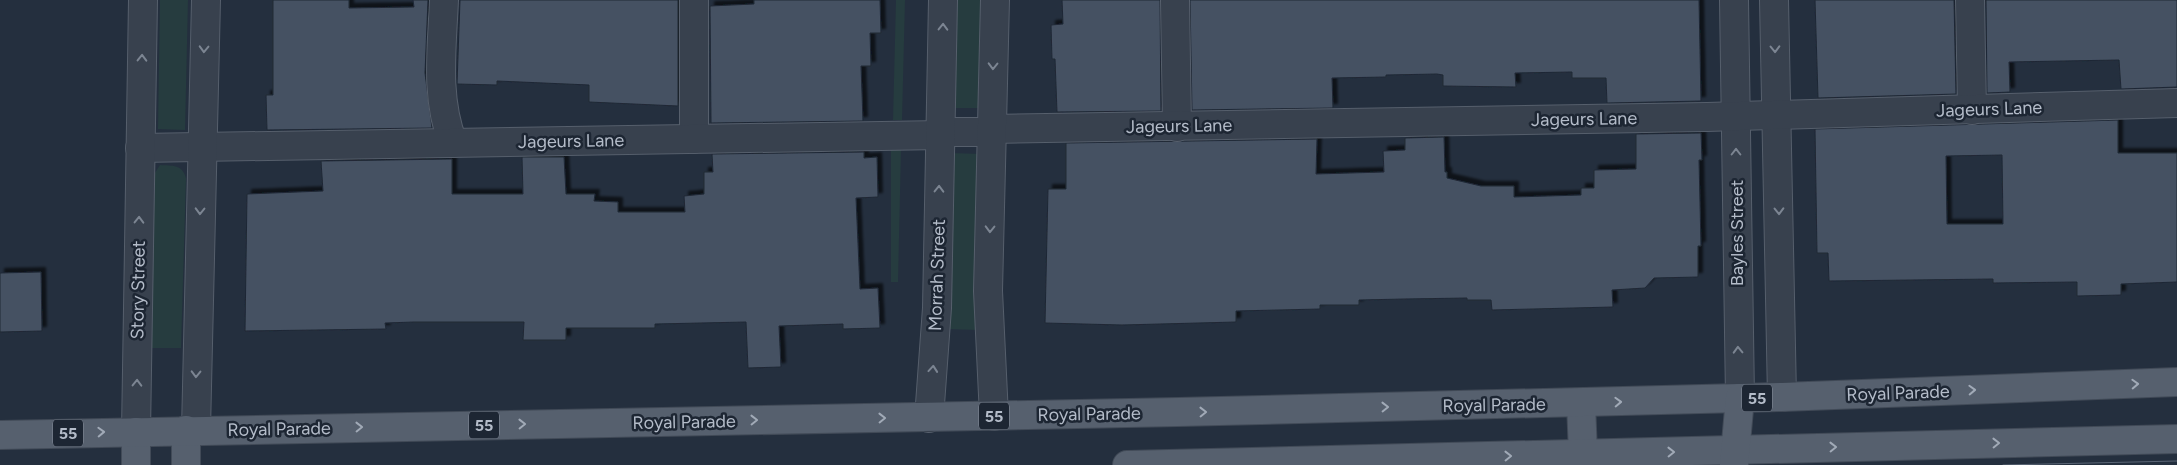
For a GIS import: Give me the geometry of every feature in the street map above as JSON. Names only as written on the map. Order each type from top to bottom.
[{"type":"main road","name":"Royal Parade","points":[[0,435],[191,430],[928,418],[1782,397],[2177,382]]},
{"type":"main road","name":"Bayles Street","points":[[1735,457],[1740,398]]},
{"type":"main road","points":[[1581,402],[1583,454]]},
{"type":"main road","points":[[186,465],[191,430]]},
{"type":"main road","points":[[136,432],[136,465]]},
{"type":"main road","points":[[1127,465],[1583,454],[1735,457],[2177,438]]},
{"type":"street","name":"Story Street","points":[[136,432],[143,0]]},
{"type":"street","points":[[191,430],[206,0]]},
{"type":"street","points":[[444,0],[441,88],[444,121],[452,143]]},
{"type":"street","points":[[694,0],[694,139]]},
{"type":"street","name":"Morrah Street","points":[[928,418],[937,308],[943,0]]},
{"type":"street","points":[[994,0],[988,291],[994,416]]},
{"type":"street","name":"Bayles Street","points":[[1734,0],[1740,398]]},
{"type":"street","points":[[1774,0],[1782,397]]},
{"type":"street","points":[[1970,0],[1972,110]]},
{"type":"street","points":[[1175,1],[1176,126]]},
{"type":"street","name":"Jageurs Lane","points":[[992,130],[1736,116],[2177,103]]},
{"type":"street","points":[[940,133],[992,130]]},
{"type":"street","name":"Jageurs Lane","points":[[201,149],[940,133]]},
{"type":"street","points":[[140,148],[201,149]]},
{"type":"green space","points":[[160,0],[188,0],[185,130],[158,129]]},
{"type":"green space","points":[[896,0],[905,0],[902,120],[893,120]]},
{"type":"green space","points":[[954,0],[986,0],[983,108],[953,108]]},
{"type":"green space","points":[[891,150],[901,150],[898,282],[891,282]]},
{"type":"green space","points":[[950,153],[982,154],[978,330],[947,329]]},
{"type":"green space","points":[[160,165],[179,168],[186,178],[181,348],[150,348],[153,176]]},
{"type":"building","points":[[273,0],[349,0],[349,8],[414,7],[413,0],[428,0],[425,73],[432,128],[267,130],[266,95],[273,95]]},
{"type":"building","points":[[460,0],[678,0],[678,106],[589,102],[589,85],[497,81],[497,85],[457,84]]},
{"type":"building","points":[[754,0],[880,0],[881,33],[870,33],[871,66],[861,66],[863,121],[711,123],[710,6],[754,4]]},
{"type":"building","points":[[1062,0],[1160,0],[1161,111],[1057,112],[1055,59],[1052,59],[1051,25],[1063,24]]},
{"type":"building","points":[[1190,0],[1699,0],[1701,101],[1607,103],[1606,78],[1572,78],[1572,72],[1515,73],[1516,87],[1443,86],[1443,75],[1437,74],[1332,78],[1333,108],[1192,110]]},
{"type":"building","points":[[1815,0],[1954,0],[1956,94],[1818,98]]},
{"type":"building","points":[[1986,0],[2177,0],[2177,87],[2121,89],[2119,60],[2009,62],[2010,92],[1987,93]]},
{"type":"building","points":[[2118,120],[2118,153],[2177,153],[2177,282],[2121,284],[2121,295],[2077,296],[2077,282],[1993,283],[1993,279],[1829,281],[1828,253],[1817,253],[1815,129]],"holes":[[[2002,155],[2003,224],[1947,224],[1946,156]]]},
{"type":"building","points":[[1701,133],[1702,160],[1699,160],[1701,246],[1698,246],[1698,277],[1654,278],[1645,288],[1612,290],[1613,307],[1492,310],[1491,300],[1467,300],[1467,298],[1359,300],[1359,305],[1320,305],[1320,309],[1236,311],[1236,322],[1122,325],[1045,323],[1048,189],[1066,189],[1066,143],[1317,139],[1316,174],[1384,172],[1383,151],[1405,150],[1405,138],[1444,137],[1445,172],[1447,172],[1447,178],[1481,186],[1514,186],[1514,197],[1581,195],[1581,188],[1594,188],[1594,170],[1636,169],[1636,134]]},
{"type":"building","points":[[864,152],[864,158],[877,157],[878,197],[856,198],[860,289],[878,288],[880,328],[843,329],[843,324],[779,326],[781,367],[748,368],[746,322],[655,324],[655,328],[566,328],[566,340],[523,340],[524,322],[414,322],[385,323],[386,329],[245,331],[247,194],[323,191],[321,161],[452,159],[452,194],[523,194],[522,157],[564,157],[566,194],[595,194],[594,201],[618,202],[618,212],[685,212],[684,196],[704,194],[704,172],[713,172],[712,154]]},
{"type":"building","points":[[41,272],[42,331],[0,332],[0,273]]},
{"type":"tram line","points":[[2003,465],[2177,461]]}]
